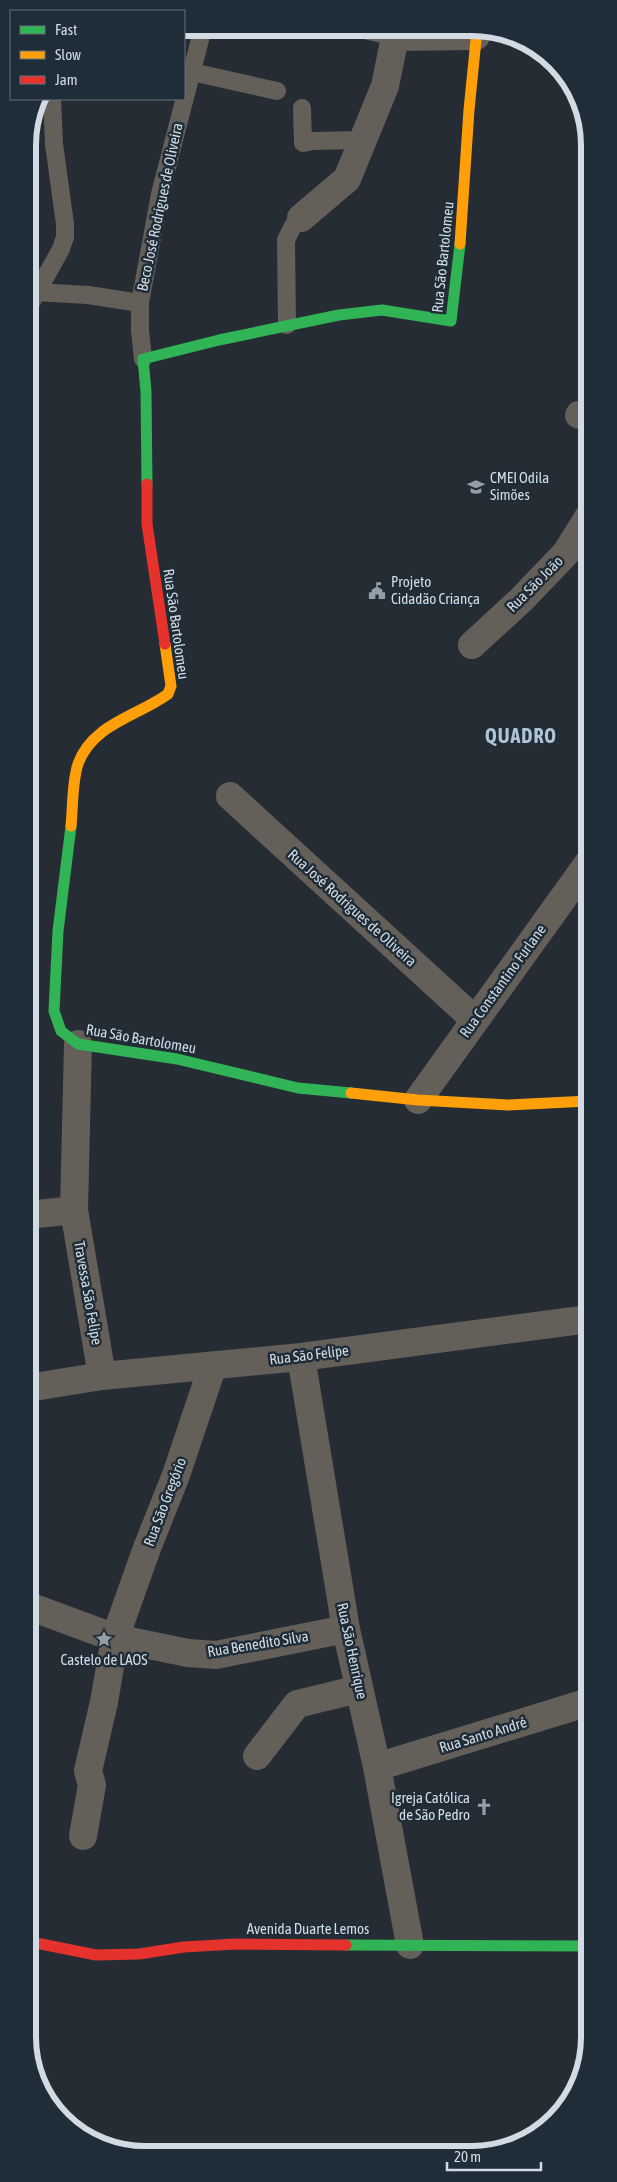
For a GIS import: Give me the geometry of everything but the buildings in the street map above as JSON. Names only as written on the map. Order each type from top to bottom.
[{"type":"street","points":[[301,218],[347,179],[385,86],[395,37],[415,36]]},
{"type":"street","name":"Rua São Bartolomeu","points":[[476,36],[459,264],[451,321],[382,310],[338,315],[143,359],[146,392],[147,524],[171,686],[168,694],[161,699],[107,728],[91,740],[83,752],[78,765],[58,931],[54,1011],[56,1023],[64,1036],[78,1044],[177,1059],[298,1088],[418,1100],[508,1105],[581,1101]]},
{"type":"street","name":"Rua São João","points":[[472,646],[566,553],[581,529]]},
{"type":"street","name":"Rua José Rodrigues de Oliveira","points":[[230,796],[474,1020]]},
{"type":"street","name":"Rua Constantino Furlane","points":[[418,1100],[581,873]]},
{"type":"street","name":"Travessa São Felipe","points":[[78,1044],[74,1210],[102,1376]]},
{"type":"street","points":[[36,1214],[74,1210]]},
{"type":"street","name":"Rua São Felipe","points":[[36,1387],[102,1376],[301,1356],[581,1320]]},
{"type":"street","name":"Rua São Henrique","points":[[301,1356],[346,1629],[377,1767],[410,1945]]},
{"type":"street","name":"Rua São Gregório","points":[[83,1836],[92,1786],[88,1771],[104,1702],[115,1638],[147,1548],[176,1475],[213,1365]]},
{"type":"street","name":"Rua Benedito Silva","points":[[36,1609],[115,1638],[188,1653],[216,1655],[346,1629]]},
{"type":"street","points":[[257,1756],[297,1704],[359,1689]]},
{"type":"street","name":"Rua Santo André","points":[[377,1767],[581,1704]]},
{"type":"street","name":"Avenida Duarte Lemos","points":[[36,1943],[96,1954],[139,1954],[184,1947],[235,1944],[581,1946]]},
{"type":"lane","name":"Beco José Rodrigues de Oliveira","points":[[185,99],[201,36]]},
{"type":"lane","points":[[391,36],[395,37]]},
{"type":"lane","points":[[192,72],[277,91]]},
{"type":"lane","points":[[52,100],[52,116],[65,224],[64,237],[61,249],[36,292],[88,295],[140,303]]},
{"type":"lane","name":"Beco José Rodrigues de Oliveira","points":[[143,359],[140,303],[160,194],[185,100]]},
{"type":"lane","points":[[302,108],[303,143],[312,141],[363,140]]},
{"type":"lane","points":[[287,326],[286,240],[293,226],[301,218]]},
{"type":"traffic: fast","points":[[147,484],[146,392],[143,359],[219,340],[339,315],[382,310],[451,321],[460,244]]},
{"type":"traffic: fast","points":[[71,826],[58,931],[54,1011],[61,1031],[78,1044],[177,1059],[298,1088],[351,1093]]},
{"type":"traffic: fast","points":[[346,1945],[581,1946]]},
{"type":"traffic: slow","points":[[460,244],[469,110],[476,36]]},
{"type":"traffic: slow","points":[[71,826],[75,778],[78,764],[85,750],[105,730],[168,694],[171,686],[165,644]]},
{"type":"traffic: slow","points":[[351,1093],[418,1100],[508,1105],[581,1101]]},
{"type":"traffic: jam","points":[[147,484],[147,524],[165,644]]},
{"type":"traffic: jam","points":[[36,1943],[96,1955],[139,1954],[184,1947],[235,1944],[346,1945]]},
{"type":"place","name":"CMEI Odila Simões","points":[[476,487]]},
{"type":"place","name":"Projeto Cidadão Criança","points":[[377,591]]},
{"type":"place","name":"Castelo de LAOS","points":[[104,1639]]},
{"type":"place","name":"Igreja Católica de São Pedro","points":[[484,1807]]},
{"type":"district","name":"QUADRO","points":[[521,736]]}]
